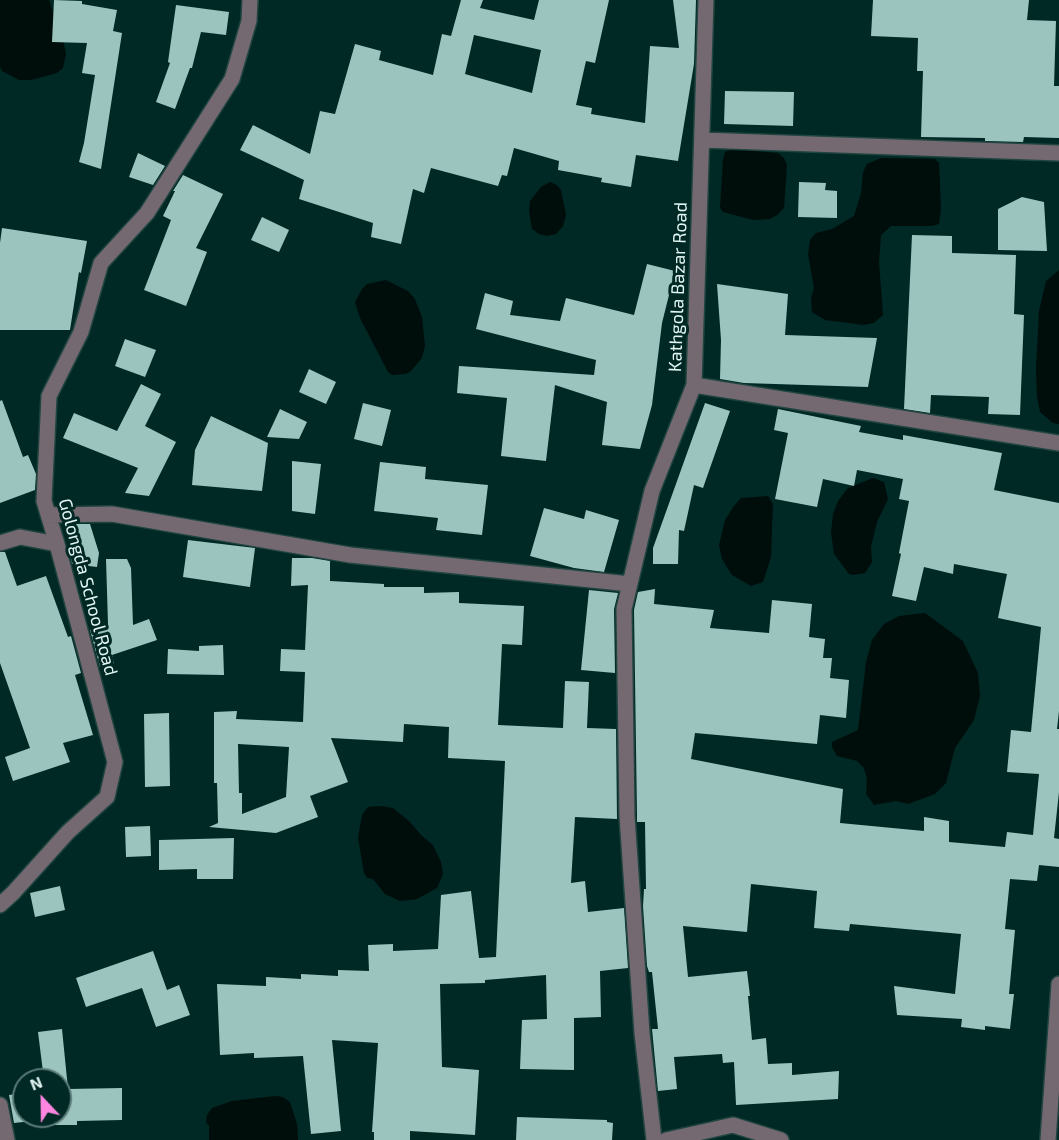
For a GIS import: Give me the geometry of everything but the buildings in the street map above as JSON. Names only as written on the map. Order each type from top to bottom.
[{"type":"street","name":"Golongda School Road","points":[[0,905],[68,832],[106,797],[115,762],[44,501],[49,396],[81,332],[101,263],[147,213],[232,79],[249,21],[250,0]]},
{"type":"street","name":"Kathgola Bazar Road","points":[[654,1140],[642,1033],[627,816],[624,609],[652,491],[694,385],[705,0]]},
{"type":"street","points":[[702,140],[1059,153]]},
{"type":"street","points":[[694,385],[1059,443]]},
{"type":"street","points":[[48,515],[112,514],[350,555],[630,584]]},
{"type":"street","points":[[0,543],[20,537],[57,543]]},
{"type":"street","points":[[1048,1140],[1059,984]]},
{"type":"street","points":[[0,1105],[7,1140]]},
{"type":"street","points":[[666,1140],[733,1125],[781,1140]]},
{"type":"shaded area","points":[[0,0],[49,0],[63,39],[66,54],[63,68],[57,73],[31,80],[19,80],[2,71],[0,67]]},
{"type":"shaded area","points":[[733,149],[778,153],[784,158],[787,165],[784,208],[777,215],[770,219],[753,220],[723,212],[720,208],[723,160],[725,152]]},
{"type":"shaded area","points":[[881,158],[935,159],[939,163],[941,208],[939,224],[891,226],[881,235],[879,262],[883,315],[874,323],[864,325],[825,320],[812,312],[811,298],[814,288],[808,254],[810,240],[816,233],[832,229],[854,216],[861,193],[863,172],[867,164]]},
{"type":"shaded area","points":[[550,182],[561,190],[566,215],[563,226],[556,234],[547,236],[532,229],[529,211],[530,201],[541,187]]},
{"type":"shaded area","points":[[1059,270],[1059,424],[1053,423],[1040,412],[1036,369],[1039,311],[1046,281]]},
{"type":"shaded area","points":[[386,280],[408,291],[415,299],[422,317],[425,346],[422,358],[406,374],[392,375],[388,372],[360,318],[355,302],[367,284]]},
{"type":"shaded area","points":[[873,478],[884,482],[888,499],[877,522],[871,547],[872,562],[865,573],[853,575],[849,574],[834,554],[831,533],[833,514],[838,501],[848,488]]},
{"type":"shaded area","points":[[768,496],[773,504],[771,557],[763,582],[751,586],[732,575],[722,559],[719,545],[725,520],[741,498]]},
{"type":"shaded area","points":[[925,613],[963,641],[978,673],[980,696],[974,720],[955,748],[946,783],[935,794],[908,804],[896,801],[874,805],[866,794],[867,779],[864,768],[857,761],[837,756],[832,742],[858,730],[866,662],[872,640],[884,624],[899,616]]},
{"type":"shaded area","points":[[368,807],[393,808],[409,821],[433,845],[441,862],[443,874],[437,888],[417,899],[400,901],[385,894],[373,879],[367,878],[364,873],[358,838],[362,815]]},
{"type":"shaded area","points":[[283,1097],[290,1102],[297,1124],[298,1140],[209,1140],[209,1126],[206,1122],[207,1115],[212,1108],[232,1101]]}]
